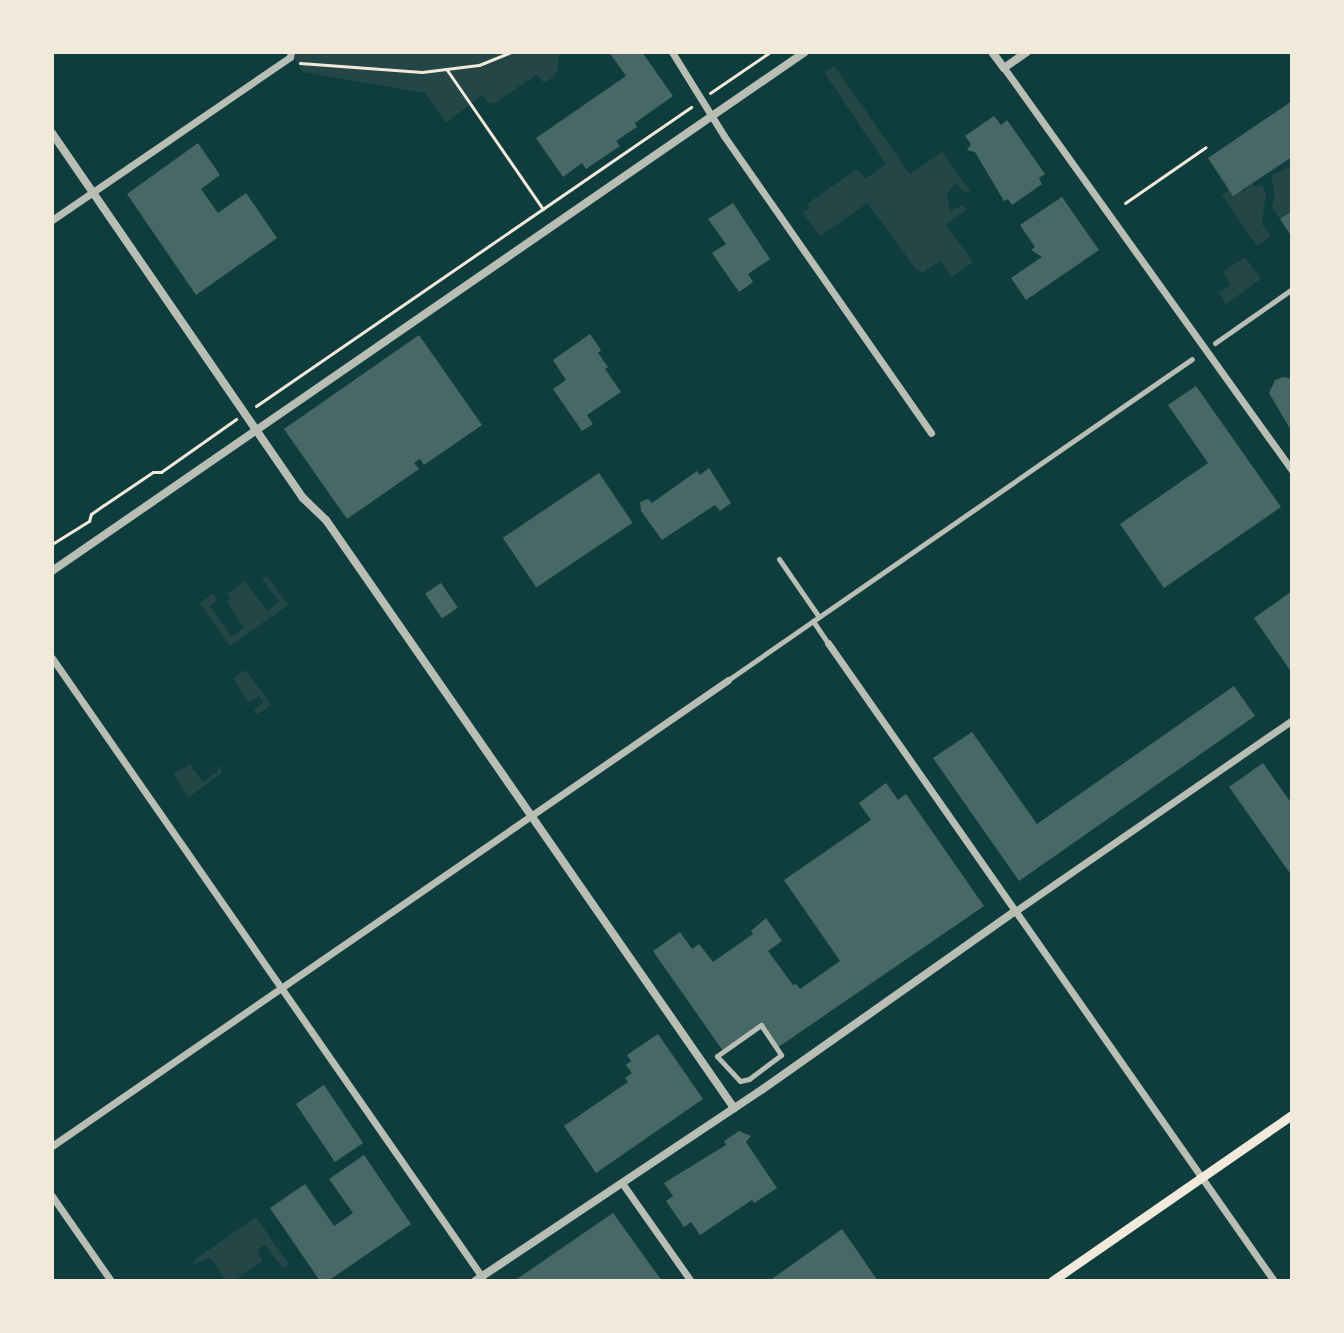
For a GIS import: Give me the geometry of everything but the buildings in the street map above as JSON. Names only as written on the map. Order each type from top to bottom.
[{"type":"main road","points":[[1052,1281],[1292,1115]]},
{"type":"street","points":[[672,52],[710,114],[931,433]]},
{"type":"street","points":[[52,571],[710,114],[805,52]]},
{"type":"street","points":[[992,52],[1292,471]]},
{"type":"street","points":[[1004,68],[1027,52]]},
{"type":"street","points":[[52,220],[290,54]]},
{"type":"street","points":[[52,133],[303,498],[326,520],[734,1108]]},
{"type":"street","points":[[1215,343],[1292,289]]},
{"type":"street","points":[[52,1146],[1192,359]]},
{"type":"street","points":[[779,559],[819,617]]},
{"type":"street","points":[[813,621],[1274,1281]]},
{"type":"street","points":[[52,658],[478,1279],[734,1108],[1292,720]]},
{"type":"street","points":[[761,1025],[777,1048],[781,1055],[749,1079],[740,1081],[717,1056],[761,1025]]},
{"type":"street","points":[[622,1183],[691,1281]]},
{"type":"street","points":[[52,1196],[111,1281]]},
{"type":"path","points":[[290,54],[304,66],[447,70],[479,65],[511,52]]},
{"type":"path","points":[[714,91],[770,52]]},
{"type":"path","points":[[447,70],[543,209]]},
{"type":"path","points":[[263,402],[694,105]]},
{"type":"path","points":[[1125,203],[1206,147]]},
{"type":"path","points":[[52,544],[89,521],[91,514],[153,472],[161,472],[228,425]]},
{"type":"shaded area","points":[[290,52],[559,53],[557,72],[544,83],[537,74],[494,104],[488,103],[482,95],[446,123],[425,93],[303,72]]},
{"type":"shaded area","points":[[834,66],[910,174],[942,152],[970,191],[966,193],[955,183],[947,195],[950,211],[963,205],[967,209],[946,225],[973,262],[952,277],[940,261],[924,272],[917,271],[868,203],[820,236],[803,213],[810,208],[807,204],[857,169],[865,179],[886,164],[824,72]]},
{"type":"shaded area","points":[[1292,165],[1291,211],[1280,219],[1272,208],[1275,195],[1271,176]]},
{"type":"shaded area","points":[[1252,183],[1255,187],[1262,185],[1266,194],[1262,224],[1271,236],[1257,246],[1222,195],[1229,190],[1244,191]]},
{"type":"shaded area","points":[[1245,257],[1261,279],[1226,304],[1219,293],[1231,285],[1223,272]]},
{"type":"shaded area","points":[[267,576],[288,605],[230,646],[200,603],[213,593],[218,600],[210,606],[232,637],[244,628],[227,602],[230,599],[227,594],[245,581],[267,611],[279,602],[262,579]]},
{"type":"shaded area","points":[[246,670],[271,705],[257,714],[254,710],[263,702],[259,696],[249,703],[233,678]]},
{"type":"shaded area","points":[[218,763],[222,773],[189,797],[173,774],[190,765],[203,782],[218,771]]},
{"type":"shaded area","points":[[256,1217],[289,1265],[283,1268],[265,1245],[257,1250],[262,1261],[238,1278],[240,1281],[226,1281],[210,1258],[195,1264],[193,1261]]}]
